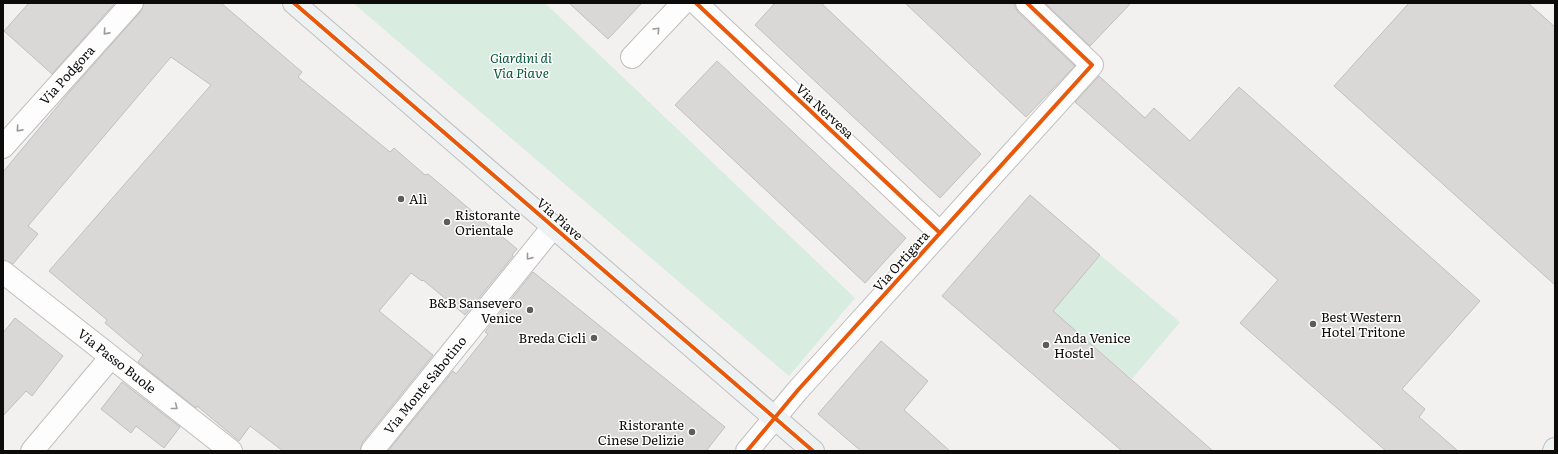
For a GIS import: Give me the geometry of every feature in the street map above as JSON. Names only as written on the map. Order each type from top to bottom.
[{"type":"street","name":"Via Podgora","points":[[3,148],[132,3]]},
{"type":"street","name":"Via Piave","points":[[294,3],[813,451]]},
{"type":"street","points":[[632,57],[682,3]]},
{"type":"street","name":"Via Nervesa","points":[[696,3],[940,233]]},
{"type":"street","name":"Via Ortigara","points":[[747,451],[774,417],[1092,65],[1027,3]]},
{"type":"street","name":"Via Monte Sabotino","points":[[372,451],[553,227]]},
{"type":"street","name":"Via Passo Buole","points":[[3,272],[231,451]]},
{"type":"street","points":[[32,451],[111,357]]},
{"type":"green space","name":"Giardini di Via Piave","points":[[353,3],[545,3],[855,298],[789,376]]},
{"type":"green space","points":[[1100,255],[1180,322],[1132,379],[1053,311]]},
{"type":"building","points":[[29,3],[115,3],[52,74],[4,31]]},
{"type":"building","points":[[144,3],[221,3],[302,72],[298,77],[390,152],[394,148],[425,175],[428,174],[517,249],[465,315],[423,280],[422,281],[411,273],[379,311],[433,355],[362,443],[360,451],[283,451],[250,426],[239,441],[197,406],[196,408],[138,362],[143,355],[105,323],[107,320],[49,271],[211,85],[171,57],[28,226],[38,234],[13,264],[3,260],[3,172],[71,90],[141,11]]},
{"type":"building","points":[[569,3],[642,3],[608,39]]},
{"type":"building","points":[[775,3],[821,3],[981,154],[940,198],[755,25]]},
{"type":"building","points":[[905,3],[1015,3],[1015,7],[1018,12],[1075,66],[1026,117]]},
{"type":"building","points":[[1045,3],[1131,3],[1090,46]]},
{"type":"building","points":[[1409,3],[1528,3],[1555,27],[1555,285],[1334,86]]},
{"type":"building","points":[[717,61],[906,238],[865,283],[675,105]]},
{"type":"building","points":[[1099,76],[1145,118],[1154,108],[1190,141],[1239,87],[1480,301],[1402,389],[1425,409],[1419,417],[1458,451],[1386,451],[1240,323],[1278,280],[1075,102]]},
{"type":"building","name":"Anda Venice Hostel","points":[[1030,195],[1100,255],[1053,311],[1213,451],[1122,451],[942,296]]},
{"type":"building","points":[[533,272],[725,427],[706,451],[388,451],[453,371],[456,374],[488,334],[485,332]]},
{"type":"building","points":[[15,318],[63,356],[32,396],[26,391],[3,416],[3,333]]},
{"type":"building","points":[[881,341],[928,381],[904,410],[950,451],[861,451],[818,414]]},
{"type":"building","points":[[122,382],[180,427],[164,448],[136,426],[131,433],[101,409]]},
{"type":"cycle path","points":[[294,3],[813,451]]},
{"type":"cycle path","points":[[696,3],[940,233]]},
{"type":"cycle path","points":[[747,451],[798,390],[1092,65],[1027,3]]},
{"type":"place","name":"Alì","points":[[401,199]]},
{"type":"place","name":"Ristorante Orientale","points":[[447,222]]},
{"type":"place","name":"B&B Sansevero Venice","points":[[530,310]]},
{"type":"place","name":"Best Western Hotel Tritone","points":[[1313,324]]},
{"type":"place","name":"Breda Cicli","points":[[594,338]]},
{"type":"place","name":"Anda Venice Hostel","points":[[1046,345]]},
{"type":"place","name":"Ristorante Cinese Delizie","points":[[692,432]]}]
